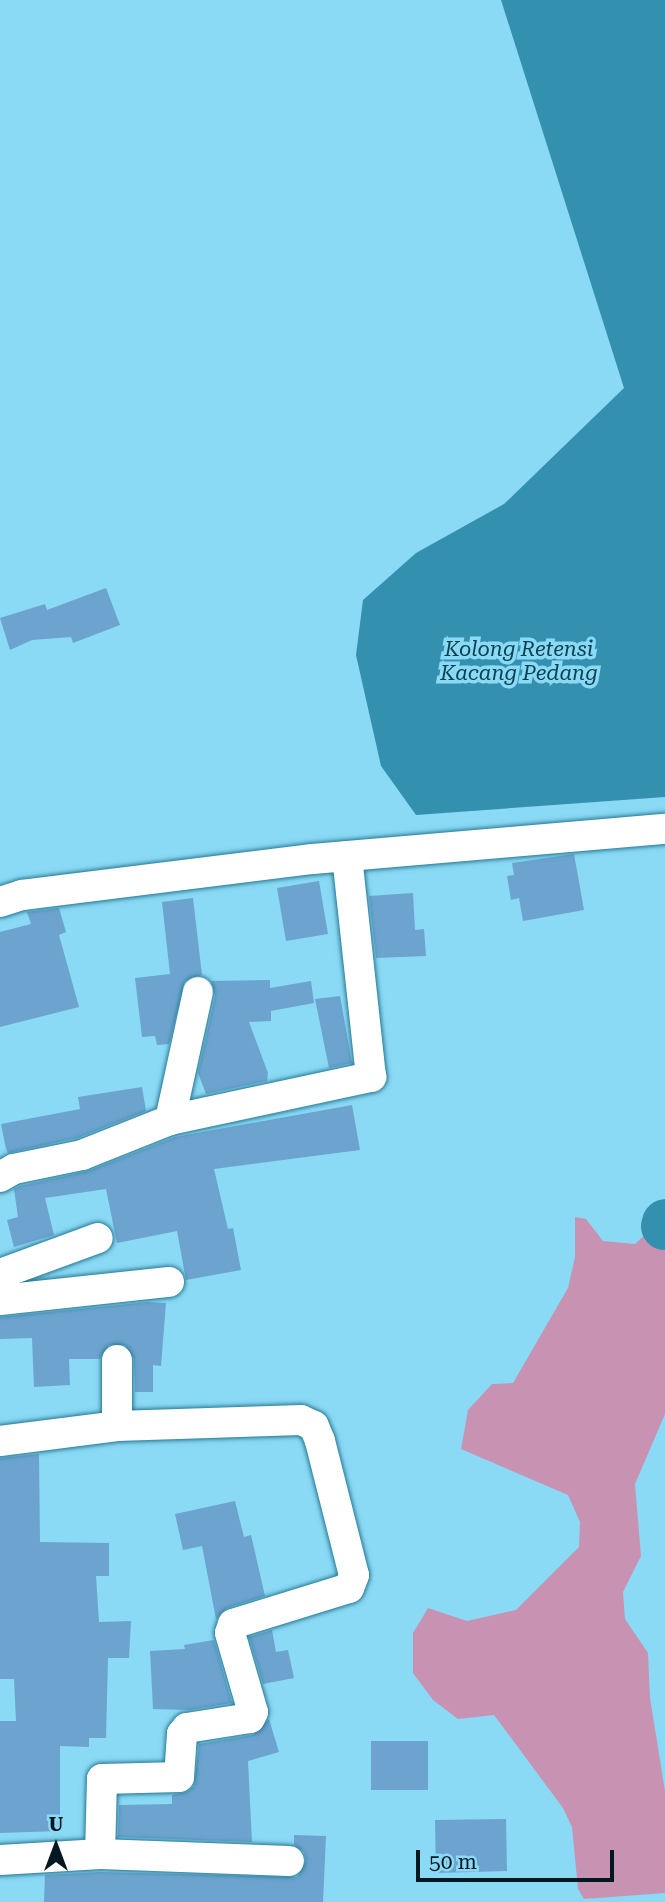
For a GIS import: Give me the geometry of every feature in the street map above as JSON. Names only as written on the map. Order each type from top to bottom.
[{"type":"street","points":[[0,902],[22,895],[347,856],[665,829]]},
{"type":"street","points":[[0,1177],[14,1169],[82,1155],[170,1120],[370,1077],[347,856]]},
{"type":"street","points":[[170,1120],[198,992]]},
{"type":"street","points":[[0,1274],[98,1238]]},
{"type":"street","points":[[0,1300],[169,1282]]},
{"type":"street","points":[[117,1360],[117,1426]]},
{"type":"street","points":[[0,1441],[117,1426],[300,1420],[314,1426],[354,1579],[349,1588],[233,1624],[230,1633],[252,1715],[187,1728],[182,1734],[179,1777],[102,1779],[100,1854]]},
{"type":"street","points":[[0,1860],[100,1854],[289,1861]]},
{"type":"shaded area","points":[[575,1217],[586,1219],[603,1241],[635,1244],[658,1223],[665,1226],[665,1414],[635,1484],[641,1556],[623,1592],[625,1619],[648,1653],[650,1698],[665,1791],[665,1893],[584,1899],[578,1889],[572,1827],[563,1808],[494,1715],[458,1719],[433,1700],[413,1673],[413,1633],[428,1608],[467,1621],[516,1610],[579,1547],[580,1522],[568,1495],[461,1449],[468,1410],[492,1384],[513,1383],[568,1288],[575,1257]]},
{"type":"water","name":"Kolong Retensi Kacang Pedang","points":[[501,0],[665,0],[665,797],[416,815],[381,766],[356,655],[363,600],[416,553],[504,504],[624,388]]},
{"type":"building","points":[[106,588],[120,625],[73,643],[71,637],[32,640],[10,650],[0,618],[45,604],[47,610]]},
{"type":"building","points":[[574,854],[584,910],[523,921],[519,898],[511,900],[507,876],[514,875],[512,863]]},
{"type":"building","points":[[319,881],[328,934],[286,941],[277,888]]},
{"type":"building","points":[[413,893],[415,930],[424,929],[426,956],[376,958],[369,896]]},
{"type":"building","points":[[193,898],[202,975],[185,981],[169,1044],[157,1045],[155,1036],[142,1037],[135,978],[170,974],[162,902]]},
{"type":"building","points":[[59,908],[66,932],[59,935],[79,1007],[0,1027],[0,932],[31,924],[27,912]]},
{"type":"building","points":[[270,980],[270,988],[311,981],[314,1003],[271,1011],[271,1021],[249,1022],[268,1073],[267,1081],[206,1094],[198,1073],[215,996],[211,981]]},
{"type":"building","points":[[340,996],[352,1063],[329,1068],[315,999]]},
{"type":"building","points":[[142,1087],[146,1111],[77,1138],[8,1153],[6,1149],[1,1124],[80,1109],[78,1097]]},
{"type":"building","points":[[352,1105],[360,1150],[214,1169],[228,1229],[233,1228],[241,1270],[186,1280],[177,1231],[117,1243],[106,1189],[45,1198],[54,1235],[14,1247],[7,1220],[18,1217],[14,1189],[20,1186],[88,1171],[175,1137]]},
{"type":"building","points":[[148,1302],[166,1303],[161,1366],[153,1365],[153,1392],[135,1392],[134,1359],[125,1345],[109,1345],[100,1359],[69,1359],[70,1385],[34,1387],[32,1338],[0,1339],[0,1317]]},
{"type":"building","points":[[39,1454],[40,1542],[109,1543],[109,1576],[96,1576],[99,1622],[131,1621],[129,1658],[108,1658],[106,1738],[89,1738],[89,1747],[60,1746],[60,1831],[0,1833],[0,1721],[16,1721],[14,1679],[0,1679],[0,1458]]},
{"type":"building","points":[[235,1501],[244,1537],[251,1535],[265,1596],[227,1608],[216,1619],[202,1546],[183,1550],[175,1514]]},
{"type":"building","points":[[272,1630],[276,1652],[288,1650],[294,1678],[263,1684],[249,1637]]},
{"type":"building","points":[[214,1640],[232,1703],[189,1710],[153,1709],[150,1651],[185,1649],[184,1645]]},
{"type":"building","points":[[269,1719],[279,1752],[248,1761],[252,1842],[118,1837],[119,1805],[172,1804],[172,1795],[187,1792],[194,1786],[199,1744],[253,1735]]},
{"type":"building","points":[[371,1741],[428,1741],[428,1790],[371,1790]]},
{"type":"building","points":[[506,1819],[507,1871],[436,1873],[435,1820]]},
{"type":"building","points":[[294,1835],[326,1836],[323,1902],[44,1902],[45,1875],[100,1872],[297,1877],[306,1861],[304,1852],[294,1845]]},
{"type":"waterway","points":[[664,1226],[665,1222]]}]
